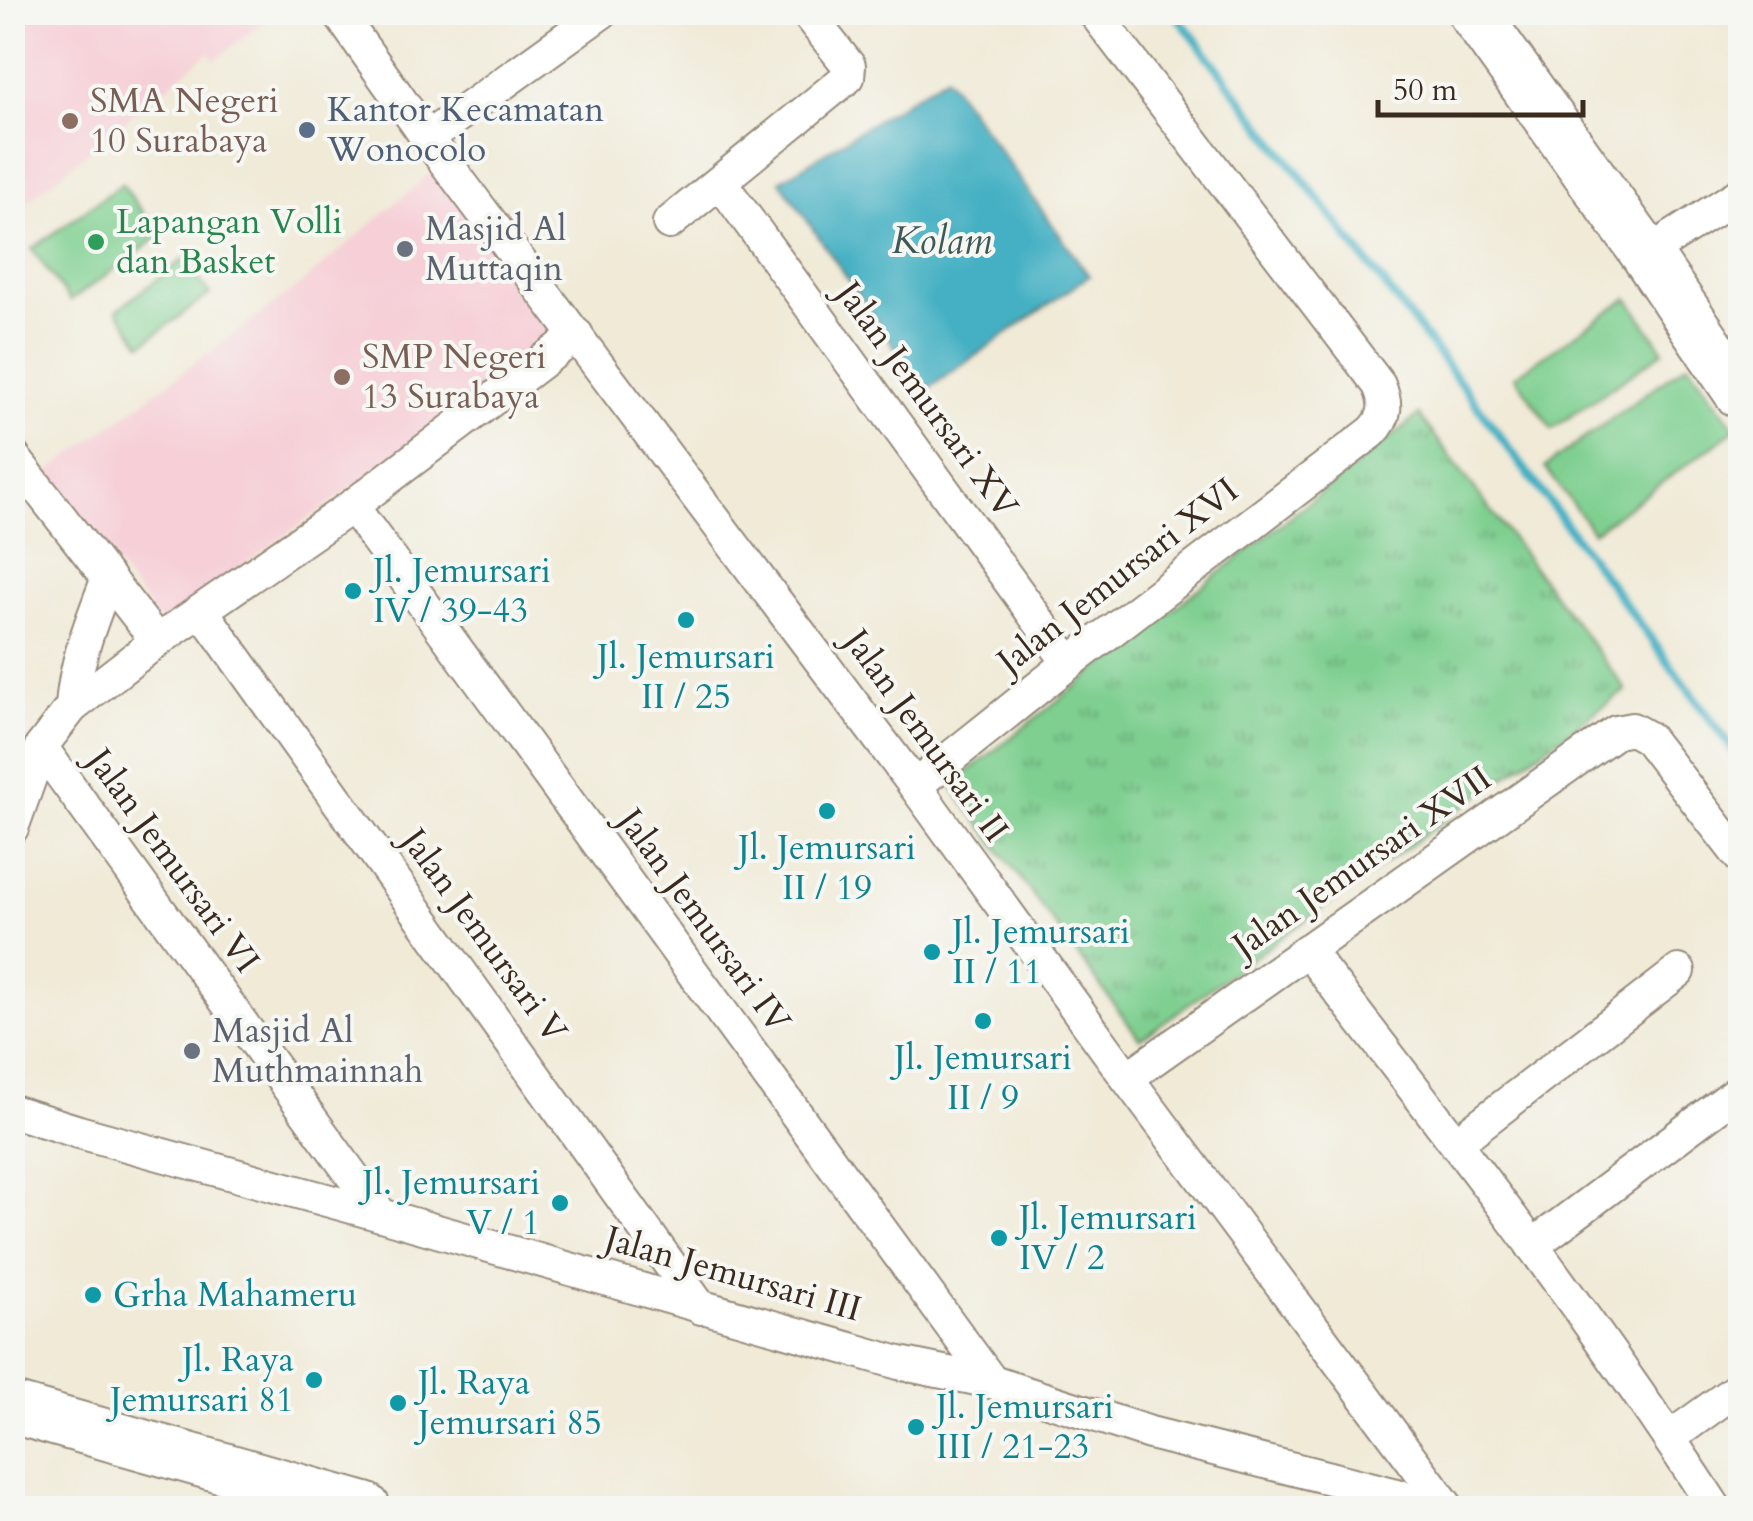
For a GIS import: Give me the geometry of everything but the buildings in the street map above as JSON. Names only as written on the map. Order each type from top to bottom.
[{"type":"main road","points":[[1472,12],[1646,254],[1740,393]]},
{"type":"main road","points":[[12,1408],[365,1508]]},
{"type":"street","name":"Jalan Jemursari II","points":[[338,12],[1448,1508]]},
{"type":"street","points":[[428,138],[602,12]]},
{"type":"street","points":[[669,223],[848,77],[849,66],[806,12]]},
{"type":"street","name":"Jalan Jemursari XVI","points":[[915,786],[1068,663],[1372,432],[1385,410],[1378,385],[1094,12]]},
{"type":"street","name":"Jalan Jemursari XV","points":[[721,183],[1068,663]]},
{"type":"street","points":[[1646,254],[1740,194]]},
{"type":"street","name":"Jalan Jemursari VI","points":[[12,828],[41,748],[72,707],[158,641],[352,506],[578,335]]},
{"type":"street","points":[[12,455],[158,641]]},
{"type":"street","name":"Jalan Jemursari IV","points":[[352,506],[992,1382]]},
{"type":"street","name":"Jalan Jemursari VI","points":[[72,707],[82,647],[108,578]]},
{"type":"street","name":"Jalan Jemursari V","points":[[202,611],[701,1308]]},
{"type":"street","name":"Jalan Jemursari XVII","points":[[1127,1078],[1616,732],[1632,729],[1648,738],[1740,857]]},
{"type":"street","name":"Jalan Jemursari VI","points":[[41,748],[381,1215]]},
{"type":"street","points":[[1307,950],[1532,1246],[1715,1508]]},
{"type":"street","points":[[1456,1144],[1678,971]]},
{"type":"street","points":[[1532,1246],[1740,1090]]},
{"type":"street","name":"Jalan Jemursari III","points":[[12,1111],[701,1308],[900,1363],[992,1382],[1150,1433],[1397,1495],[1432,1508]]},
{"type":"street","points":[[1669,1438],[1740,1386]]},
{"type":"shaded area","name":"SMA Negeri 10 Surabaya","points":[[13,12],[275,13],[215,60],[209,52],[13,213]]},
{"type":"shaded area","name":"SMP Negeri 13 Surabaya","points":[[434,170],[561,339],[161,624],[47,473],[300,285]]},
{"type":"green space","name":"Lapangan Volli dan Basket","points":[[122,184],[160,236],[70,301],[32,249]]},
{"type":"green space","name":"Lapangan Volli dan Basket","points":[[184,259],[210,294],[142,344],[117,310]]},
{"type":"green space","points":[[1628,298],[1664,351],[1552,429],[1515,376]]},
{"type":"green space","points":[[1688,363],[1736,429],[1593,532],[1545,467]]},
{"type":"green space","points":[[1419,415],[1626,690],[1140,1039],[951,785]]},
{"type":"water","name":"Kolam","points":[[946,76],[1089,276],[925,391],[780,181]]},
{"type":"waterway","points":[[1174,12],[1465,389],[1740,759]]},
{"type":"place","name":"SMA Negeri 10 Surabaya","points":[[70,121]]},
{"type":"place","name":"Kantor Kecamatan Wonocolo","points":[[307,130]]},
{"type":"place","name":"Lapangan Volli dan Basket","points":[[96,242]]},
{"type":"place","name":"Masjid Al Muttaqin","points":[[405,249]]},
{"type":"place","name":"SMP Negeri 13 Surabaya","points":[[342,377]]},
{"type":"place","name":"Jl. Jemursari IV / 39-43","points":[[353,591]]},
{"type":"place","name":"Jl. Jemursari II / 25","points":[[686,620]]},
{"type":"place","name":"Jl. Jemursari II / 19","points":[[827,811]]},
{"type":"place","name":"Jl. Jemursari II / 11","points":[[932,952]]},
{"type":"place","name":"Jl. Jemursari II / 9","points":[[983,1021]]},
{"type":"place","name":"Masjid Al Muthmainnah","points":[[192,1051]]},
{"type":"place","name":"Jl. Jemursari V / 1","points":[[560,1203]]},
{"type":"place","name":"Jl. Jemursari IV / 2","points":[[999,1238]]},
{"type":"place","name":"Grha Mahameru","points":[[93,1295]]},
{"type":"place","name":"Jl. Raya Jemursari 81","points":[[314,1380]]},
{"type":"place","name":"Jl. Raya Jemursari 85","points":[[398,1403]]},
{"type":"place","name":"Jl. Jemursari III / 21-23","points":[[916,1427]]}]
